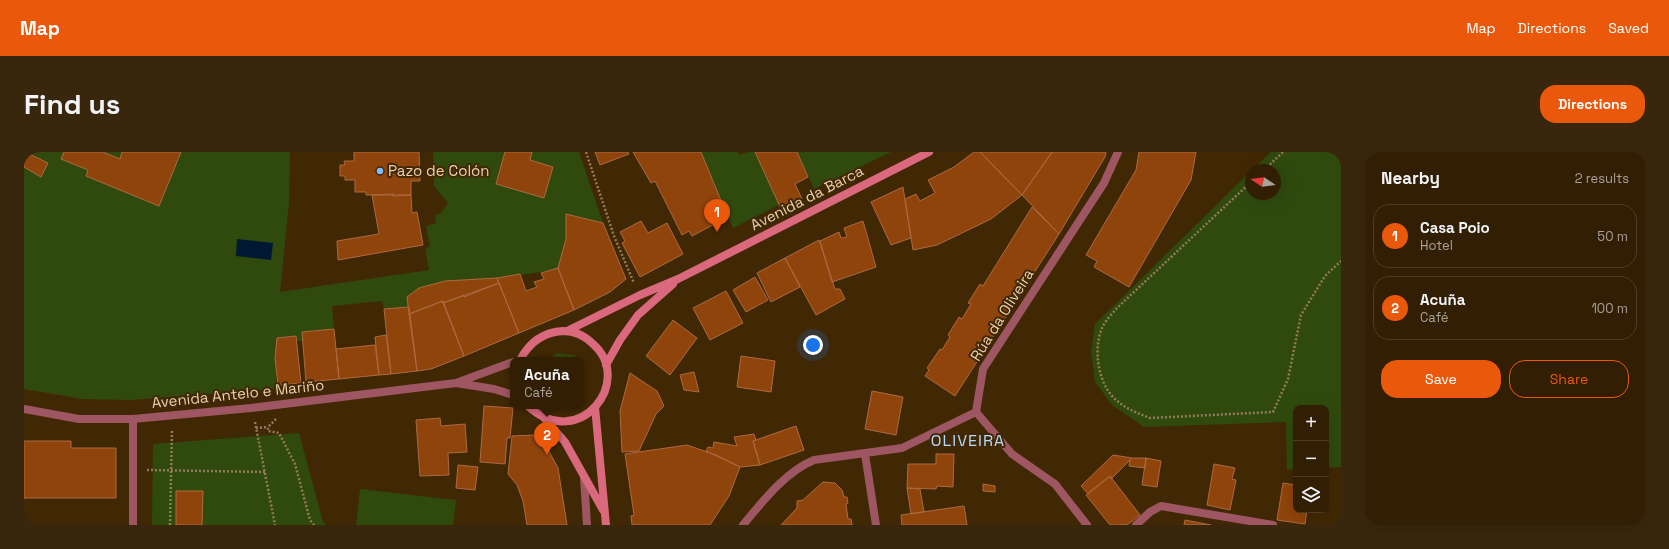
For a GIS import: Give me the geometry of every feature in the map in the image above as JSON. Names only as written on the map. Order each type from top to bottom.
[{"type":"main road","name":"Avenida da Barca","points":[[678,280],[929,152]]},
{"type":"main road","points":[[522,357],[526,349],[539,338],[556,332],[567,331],[640,295],[678,280]]},
{"type":"main road","points":[[606,365],[620,340],[638,315],[678,280]]},
{"type":"main road","points":[[545,418],[555,421],[572,420],[587,414],[595,407],[606,388],[608,376],[602,355],[588,339],[567,331]]},
{"type":"main road","points":[[595,407],[606,525]]},
{"type":"main road","points":[[532,409],[545,418],[565,442],[605,513]]},
{"type":"street","name":"Rúa da Oliveira","points":[[976,412],[983,369],[1104,183],[1118,152]]},
{"type":"street","name":"Avenida Antelo e Mariño","points":[[24,409],[79,419],[133,419],[172,416],[456,383],[510,363]]},
{"type":"street","name":"Avenida Antelo e Mariño","points":[[456,383],[494,389],[510,394]]},
{"type":"street","points":[[743,525],[773,490],[806,463],[814,460],[902,448],[976,412],[1012,454],[1054,484],[1088,525]]},
{"type":"street","points":[[133,419],[133,525]]},
{"type":"street","points":[[865,454],[876,525]]},
{"type":"street","points":[[584,478],[586,525]]},
{"type":"street","points":[[1136,525],[1150,512],[1161,506],[1273,525]]},
{"type":"path","points":[[586,152],[614,236],[640,295]]},
{"type":"path","points":[[1270,164],[1283,152]]},
{"type":"path","points":[[1245,188],[1117,308],[1102,328],[1098,352],[1101,377],[1114,398],[1132,411],[1150,418],[1273,412],[1288,379],[1301,315],[1325,276],[1341,261]]},
{"type":"path","points":[[251,408],[265,472],[274,525]]},
{"type":"path","points":[[170,525],[172,416]]},
{"type":"path","points":[[256,428],[268,429],[279,433],[295,464],[310,520],[314,525]]},
{"type":"path","points":[[134,470],[265,472]]},
{"type":"green space","points":[[24,152],[290,152],[289,202],[280,292],[429,270],[425,249],[430,246],[426,226],[436,223],[435,216],[441,213],[448,203],[434,186],[433,152],[579,152],[603,223],[566,214],[566,239],[558,268],[535,273],[497,278],[440,283],[429,286],[408,297],[409,307],[384,309],[382,301],[332,306],[334,329],[302,332],[303,341],[297,341],[296,336],[277,338],[276,389],[130,400],[83,399],[24,389]]},
{"type":"green space","points":[[701,152],[738,152],[739,155],[748,152],[755,152],[779,205],[733,228]]},
{"type":"green space","points":[[797,152],[891,152],[814,189]]},
{"type":"green space","points":[[1271,152],[1341,152],[1341,467],[1329,468],[1329,405],[1293,405],[1293,469],[1287,470],[1286,422],[1144,427],[1112,405],[1095,382],[1091,351],[1095,324],[1245,177],[1245,200],[1281,200],[1281,164],[1258,164]]},
{"type":"green space","points":[[557,353],[574,355],[577,357],[551,357]]},
{"type":"green space","points":[[299,433],[323,522],[326,525],[152,525],[153,444]]},
{"type":"green space","points":[[360,489],[456,500],[453,525],[356,525]]},
{"type":"water","points":[[237,239],[273,243],[271,260],[236,256]]},
{"type":"building","points":[[25,152],[48,163],[41,177],[24,167]]},
{"type":"building","points":[[64,152],[103,152],[120,159],[122,152],[181,152],[159,206],[86,176],[88,170],[61,159]]},
{"type":"building","name":"Pazo de Colón","points":[[354,152],[419,152],[420,181],[411,181],[411,195],[366,195],[366,192],[355,192],[355,180],[345,180],[345,176],[340,176],[340,165],[345,165],[344,161],[354,161]]},
{"type":"building","points":[[505,152],[532,152],[530,160],[553,167],[544,198],[496,184]]},
{"type":"building","points":[[595,152],[628,152],[629,154],[600,165]]},
{"type":"building","points":[[633,152],[701,152],[727,215],[726,218],[692,236],[689,231],[682,235],[655,181],[651,183]]},
{"type":"building","points":[[755,152],[797,152],[808,177],[795,184],[802,199],[781,209]]},
{"type":"building","points":[[974,152],[980,152],[1022,195],[991,219],[937,245],[913,250],[905,199],[916,194],[920,201],[935,193],[928,180],[954,167]]},
{"type":"building","points":[[980,152],[1052,152],[1022,195]]},
{"type":"building","points":[[1052,152],[1106,152],[1105,157],[1059,234],[1022,195]]},
{"type":"building","points":[[1139,152],[1196,152],[1191,180],[1129,287],[1094,267],[1097,261],[1086,255],[1136,170]]},
{"type":"building","points":[[903,187],[911,238],[891,245],[871,202]]},
{"type":"building","points":[[393,194],[393,196],[411,195],[412,213],[417,212],[423,245],[338,260],[337,241],[379,234],[372,195]]},
{"type":"building","points":[[1032,207],[1059,234],[955,396],[925,376],[929,370],[927,368],[940,349],[942,350],[950,337],[948,335],[959,317],[962,319],[971,304],[968,303],[980,284],[983,286]]},
{"type":"building","points":[[566,214],[603,223],[626,279],[610,292],[574,310],[558,268],[566,239]]},
{"type":"building","points":[[641,221],[648,233],[667,223],[683,254],[640,277],[622,243],[625,241],[620,232]]},
{"type":"building","points":[[863,221],[876,267],[832,282],[820,241],[839,232],[841,238],[847,237],[844,228]]},
{"type":"building","points":[[819,240],[835,289],[840,289],[845,299],[816,315],[785,258]]},
{"type":"building","points":[[785,258],[800,287],[771,302],[757,273]]},
{"type":"building","points":[[558,268],[574,310],[519,333],[497,278],[520,274],[526,291],[537,287],[534,282],[544,279],[541,273]]},
{"type":"building","points":[[755,277],[768,300],[746,312],[733,290]]},
{"type":"building","points":[[497,278],[499,283],[464,297],[464,295],[443,303],[443,301],[409,314],[407,297],[419,288],[445,281]]},
{"type":"building","points":[[499,283],[519,333],[464,356],[443,303]]},
{"type":"building","points":[[726,291],[743,323],[710,340],[693,308]]},
{"type":"building","points":[[443,301],[464,356],[431,369],[417,371],[409,314]]},
{"type":"building","points":[[409,307],[417,371],[391,374],[384,309]]},
{"type":"building","points":[[673,320],[697,338],[670,375],[646,356]]},
{"type":"building","points":[[334,329],[339,379],[306,382],[302,332]]},
{"type":"building","points":[[386,335],[391,374],[379,375],[375,337]]},
{"type":"building","points":[[296,336],[301,383],[278,385],[275,358],[277,338]]},
{"type":"building","points":[[375,345],[379,375],[339,379],[336,349]]},
{"type":"building","points":[[741,356],[775,361],[771,392],[737,387]]},
{"type":"building","points":[[694,372],[699,392],[684,390],[680,375]]},
{"type":"building","points":[[630,373],[657,391],[664,406],[656,414],[639,451],[622,452],[620,411]]},
{"type":"building","points":[[872,391],[903,397],[896,435],[865,429]]},
{"type":"building","points":[[484,406],[513,409],[510,438],[507,438],[505,464],[480,462]]},
{"type":"building","points":[[440,418],[441,426],[465,424],[467,452],[448,453],[449,475],[420,476],[416,420]]},
{"type":"building","points":[[796,426],[804,450],[760,465],[753,441]]},
{"type":"building","points":[[754,434],[756,440],[753,441],[760,465],[740,467],[706,451],[708,447],[713,448],[714,442],[737,446],[734,437]]},
{"type":"building","points":[[535,435],[546,446],[558,468],[567,525],[527,525],[523,501],[517,485],[508,474],[512,436]]},
{"type":"building","points":[[24,441],[71,441],[71,448],[116,448],[116,498],[24,498]]},
{"type":"building","points":[[687,445],[716,455],[740,467],[729,496],[710,525],[632,525],[631,516],[634,515],[625,454]]},
{"type":"building","points":[[936,454],[954,454],[953,487],[937,486],[936,489],[907,488],[908,464],[936,464]]},
{"type":"building","points":[[1113,455],[1132,458],[1111,479],[1110,476],[1088,494],[1081,486]]},
{"type":"building","points":[[1132,458],[1146,458],[1145,468],[1129,466]]},
{"type":"building","points":[[1146,458],[1161,461],[1157,487],[1142,485]]},
{"type":"building","points":[[1214,464],[1235,468],[1232,479],[1236,480],[1230,510],[1207,505]]},
{"type":"building","points":[[458,465],[478,467],[475,490],[456,488]]},
{"type":"building","points":[[1110,476],[1140,515],[1127,525],[1110,525],[1086,495]]},
{"type":"building","points":[[823,482],[835,483],[842,490],[844,497],[847,497],[848,503],[846,504],[848,519],[851,519],[852,525],[781,525],[797,508],[797,501],[803,500]]},
{"type":"building","points":[[1283,483],[1293,485],[1293,513],[1307,513],[1305,524],[1277,520]]},
{"type":"building","points":[[983,484],[995,486],[995,492],[983,491]]},
{"type":"building","points":[[907,488],[920,489],[924,512],[911,514]]},
{"type":"building","points":[[176,491],[203,491],[202,525],[176,525]]},
{"type":"building","points":[[964,506],[967,525],[902,525],[901,515]]},
{"type":"building","points":[[1185,520],[1211,525],[1184,525]]},
{"type":"place","name":"Pazo de Colón","points":[[380,171]]},
{"type":"place","name":"Casa Poio","points":[[717,232]]},
{"type":"place","name":"Acuña","points":[[547,455]]},
{"type":"district","name":"OLIVEIRA","points":[[968,440]]}]
